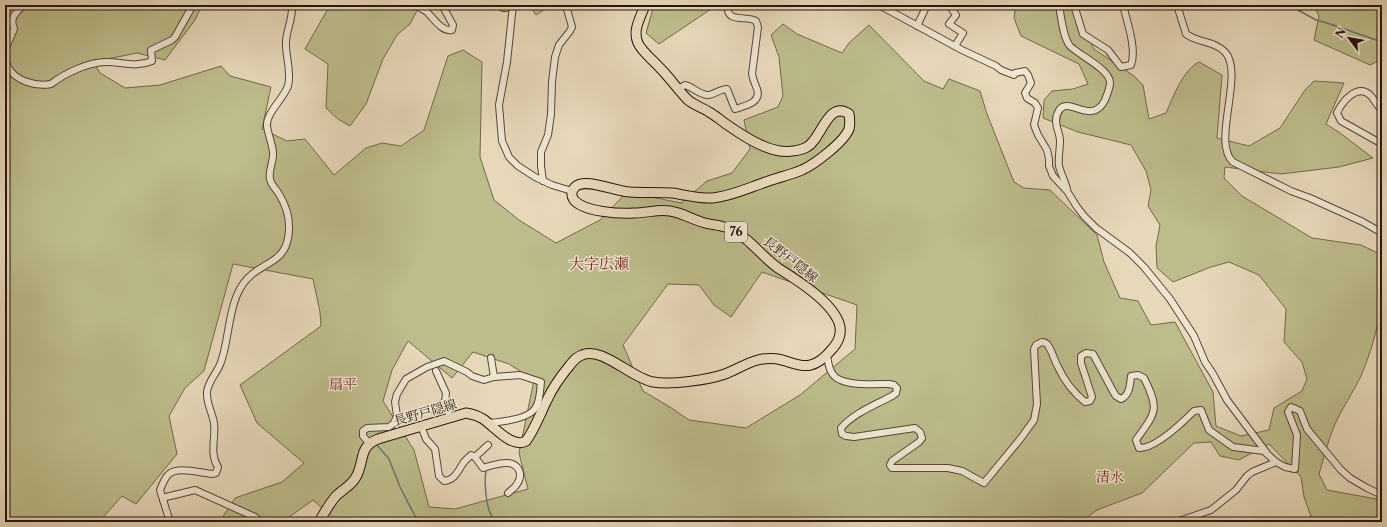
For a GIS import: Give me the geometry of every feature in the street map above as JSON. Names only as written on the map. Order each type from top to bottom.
[{"type":"main road","points":[[572,191],[577,185],[583,183],[597,184],[618,191],[627,192],[655,192],[705,198],[727,196],[806,168],[820,159],[843,139],[848,132],[850,126],[849,114],[841,110],[833,113],[827,119],[817,136],[807,147],[793,151],[772,149],[743,135],[711,112],[690,101],[638,43],[636,30],[644,5]]},
{"type":"main road","name":"長野戸隠線","points":[[370,443],[378,439],[462,414],[469,414],[479,417],[511,441],[519,443],[526,441],[538,422],[547,400],[558,381],[573,362],[580,356],[586,354],[594,354],[604,357],[641,378],[652,382],[663,383],[716,377],[748,363],[767,358],[774,358],[799,365],[809,366],[820,361],[837,343],[840,328],[838,321],[833,314],[812,291],[771,263],[738,233],[728,228],[669,211],[655,210],[629,214],[609,213],[595,210],[577,203],[572,197],[572,191]]},
{"type":"main road","points":[[319,522],[334,498],[356,477],[363,453],[370,443]]},
{"type":"street","points":[[5,50],[14,29],[11,23],[14,15],[23,5]]},
{"type":"street","points":[[5,57],[8,67],[19,78],[29,83],[47,85],[76,69],[105,62],[143,65],[152,61],[151,50],[172,40],[193,5]]},
{"type":"street","points":[[170,522],[160,490],[164,480],[170,472],[176,469],[212,474],[216,473],[218,467],[215,463],[213,451],[214,426],[210,408],[206,399],[207,389],[221,362],[236,299],[246,279],[254,272],[274,261],[285,248],[288,238],[289,224],[287,209],[269,177],[273,153],[267,126],[268,119],[288,86],[289,74],[286,41],[292,5]]},
{"type":"street","points":[[416,5],[426,11],[442,28],[449,31],[452,30],[452,25],[442,5]]},
{"type":"street","points":[[500,5],[504,8],[508,5]]},
{"type":"street","points":[[513,5],[507,62],[499,105],[502,142],[509,157],[518,166],[543,181],[572,191]]},
{"type":"street","points":[[543,181],[541,152],[548,135],[555,57],[559,45],[572,27],[567,5]]},
{"type":"street","points":[[678,89],[685,85],[705,95],[710,95],[723,89],[727,89],[735,109],[754,102],[757,98],[758,91],[752,74],[758,27],[756,21],[752,18],[736,18],[730,15],[727,10],[728,5]]},
{"type":"street","points":[[879,5],[955,46],[1014,75],[1015,73],[1025,71],[1031,83],[1025,93],[1026,98],[1035,103],[1038,108],[1034,125],[1047,150],[1049,166],[1053,176],[1067,191],[1084,216],[1096,228],[1130,253],[1144,267],[1170,299],[1194,336],[1205,362],[1227,400],[1266,452],[1276,462],[1285,467],[1295,469],[1297,435],[1288,412],[1291,407],[1300,411],[1307,429],[1341,470],[1350,478],[1382,495]]},
{"type":"street","points":[[917,26],[927,5]]},
{"type":"street","points":[[949,5],[956,15],[949,24],[963,33],[955,46]]},
{"type":"street","points":[[1059,5],[1065,35],[1069,45],[1089,59],[1108,76],[1110,82],[1108,92],[1098,110],[1090,112],[1066,106],[1061,108],[1057,115],[1056,122],[1060,142],[1059,165],[1067,191]]},
{"type":"street","points":[[1074,5],[1083,34],[1108,50],[1121,67],[1131,65],[1134,59],[1131,35],[1123,5]]},
{"type":"street","points":[[1177,5],[1186,34],[1197,40],[1213,44],[1218,47],[1224,52],[1230,61],[1231,81],[1227,112],[1226,144],[1229,158],[1233,162],[1290,192],[1310,198],[1382,232]]},
{"type":"street","points":[[1382,110],[1376,105],[1370,95],[1366,92],[1358,91],[1347,97],[1337,113],[1341,121],[1382,144]]},
{"type":"street","points":[[827,354],[828,364],[832,374],[838,380],[852,383],[888,384],[894,385],[897,388],[896,393],[892,396],[846,422],[841,428],[842,434],[854,437],[915,428],[920,432],[922,438],[919,442],[892,461],[890,465],[892,468],[948,468],[962,471],[984,483],[1034,420],[1037,404],[1034,349],[1036,345],[1042,342],[1046,343],[1049,347],[1058,369],[1066,381],[1085,402],[1090,402],[1092,397],[1081,363],[1081,356],[1086,353],[1093,354],[1114,393],[1121,399],[1125,397],[1128,392],[1132,376],[1138,375],[1144,378],[1154,402],[1154,412],[1136,440],[1139,448],[1153,445],[1184,422],[1194,411],[1201,410],[1209,430],[1233,447],[1266,452]]},
{"type":"street","points":[[491,358],[494,377]]},
{"type":"street","points":[[370,443],[363,436],[363,431],[368,428],[389,427],[394,424],[397,416],[395,402],[397,394],[406,379],[427,367],[444,361],[472,376],[484,380],[494,377],[520,375],[541,382],[537,406],[533,411],[504,422],[489,423]]},
{"type":"street","points":[[436,371],[446,393],[445,402],[450,417]]},
{"type":"street","points":[[432,409],[445,402]]},
{"type":"street","points":[[421,426],[426,439],[435,449],[439,476],[444,481],[449,481],[459,472],[462,464],[471,455],[475,457],[483,468],[506,462],[515,464],[519,468],[520,476],[517,484],[508,493]]},
{"type":"street","points":[[475,457],[488,445]]},
{"type":"street","points":[[1176,522],[1215,507],[1236,490],[1252,472],[1276,462]]},
{"type":"street","points":[[163,500],[166,497],[195,490],[255,517],[261,522]]},
{"type":"shaded area","points":[[5,5],[202,5],[195,20],[165,60],[137,53],[93,62],[100,73],[125,88],[160,85],[221,66],[230,76],[271,87],[262,129],[287,141],[305,139],[334,175],[366,148],[382,143],[401,146],[424,130],[448,56],[463,50],[482,62],[480,157],[494,200],[519,220],[556,243],[600,220],[627,192],[681,203],[707,181],[732,173],[750,149],[744,120],[778,107],[783,96],[779,57],[771,35],[783,24],[797,34],[842,53],[849,43],[869,25],[924,81],[943,89],[949,79],[980,91],[987,114],[1014,182],[1024,188],[1050,190],[1097,235],[1104,262],[1120,298],[1138,301],[1151,325],[1175,322],[1213,392],[1216,426],[1241,436],[1269,430],[1274,408],[1302,391],[1307,379],[1302,362],[1284,342],[1286,309],[1259,275],[1229,262],[1211,267],[1173,282],[1157,268],[1156,246],[1160,225],[1148,206],[1151,190],[1146,171],[1131,145],[1078,132],[1043,118],[1044,100],[1052,91],[1073,89],[1088,84],[1079,64],[1021,36],[1014,18],[1016,5],[1071,5],[1094,49],[1134,76],[1143,85],[1149,119],[1166,113],[1183,77],[1199,62],[1222,75],[1217,138],[1249,146],[1280,128],[1305,90],[1314,81],[1344,83],[1326,124],[1373,158],[1339,167],[1281,174],[1225,167],[1224,178],[1242,196],[1312,238],[1361,245],[1380,254],[1382,269],[1381,301],[1372,347],[1361,376],[1335,424],[1319,474],[1327,490],[1382,500],[1382,522],[1313,522],[1304,497],[1301,477],[1269,444],[1239,460],[1220,456],[1211,442],[1194,443],[1142,493],[1097,510],[1081,522],[338,522],[313,500],[282,522],[220,521],[235,498],[282,482],[304,463],[257,423],[240,385],[321,326],[320,312],[313,279],[233,264],[204,371],[185,388],[169,416],[177,454],[136,504],[122,496],[99,522],[5,522]],"holes":[[[762,272],[857,305],[855,349],[800,395],[746,428],[689,420],[643,391],[623,345],[668,284],[699,285],[714,305],[731,317]],[[408,341],[452,378],[473,352],[509,364],[534,380],[519,453],[528,489],[455,509],[429,507],[414,450],[383,401],[392,370]]]},
{"type":"shaded area","points":[[330,5],[420,5],[410,24],[397,35],[383,59],[366,104],[350,126],[338,119],[326,108],[328,64],[305,49]]},
{"type":"shaded area","points":[[530,5],[549,5],[536,15]]},
{"type":"shaded area","points":[[654,5],[717,5],[659,44],[646,33]]},
{"type":"shaded area","points":[[1311,5],[1382,5],[1382,59],[1370,65],[1314,40],[1319,16],[1314,6]]},
{"type":"waterway","points":[[1289,5],[1316,20],[1382,42]]},
{"type":"waterway","points":[[377,445],[389,459],[400,487],[416,518],[415,522]]},
{"type":"waterway","points":[[486,471],[486,496],[493,522]]},
{"type":"district","name":"大字広瀬","points":[[599,264]]},
{"type":"district","name":"扇平","points":[[343,384]]},
{"type":"district","name":"清水","points":[[1110,477]]}]
